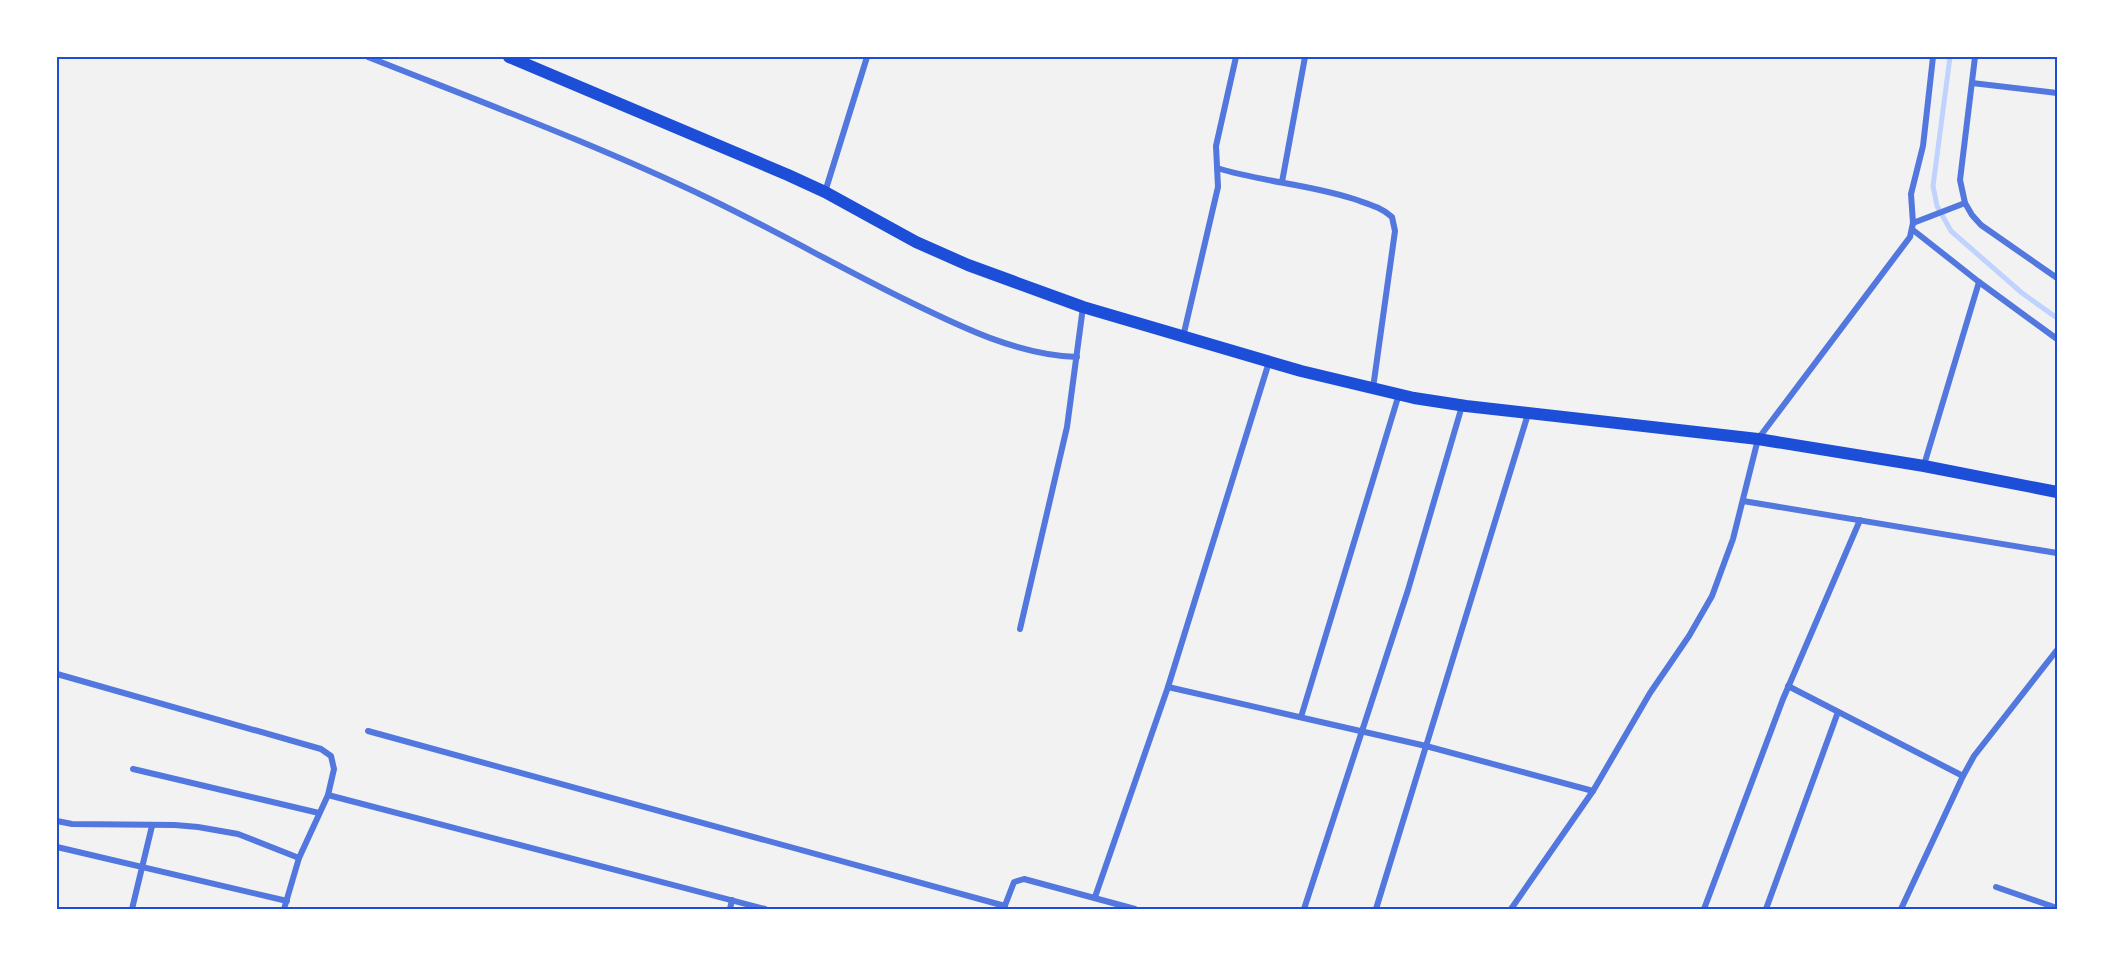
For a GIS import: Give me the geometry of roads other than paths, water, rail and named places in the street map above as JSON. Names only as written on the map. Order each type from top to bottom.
[{"type":"main road","points":[[509,57],[736,151],[825,192],[916,242],[1083,313],[1399,394],[1462,405],[1758,439],[1924,466],[2057,492]]},
{"type":"street","points":[[368,57],[660,175],[945,320],[1037,353],[1077,357]]},
{"type":"street","points":[[825,192],[867,57]]},
{"type":"street","points":[[1183,337],[1218,187],[1216,146],[1236,57]]},
{"type":"street","points":[[1282,182],[1305,57]]},
{"type":"street","points":[[1511,909],[1593,791],[1650,693],[1689,636],[1712,596],[1733,540],[1752,455],[1758,439],[1905,246],[1913,227],[1911,194],[1923,146],[1934,57]]},
{"type":"street","points":[[1975,57],[1960,180],[1965,203],[1982,225],[2057,278]]},
{"type":"street","points":[[1972,83],[2057,93]]},
{"type":"street","points":[[1217,168],[1236,174],[1331,192],[1378,207],[1392,217],[1395,231],[1373,388]]},
{"type":"street","points":[[1913,227],[1923,219],[1965,203]]},
{"type":"street","points":[[1913,227],[1979,282],[2057,339]]},
{"type":"street","points":[[1924,466],[1979,282]]},
{"type":"street","points":[[1020,629],[1067,427],[1083,313]]},
{"type":"street","points":[[1095,897],[1168,687],[1269,362]]},
{"type":"street","points":[[1301,717],[1399,394]]},
{"type":"street","points":[[1304,909],[1408,590],[1462,405]]},
{"type":"street","points":[[1376,909],[1528,413]]},
{"type":"street","points":[[1743,501],[2057,553]]},
{"type":"street","points":[[1704,909],[1788,686],[1860,520]]},
{"type":"street","points":[[1901,909],[1974,756],[2057,650]]},
{"type":"street","points":[[57,674],[321,749],[331,756],[334,770],[328,795],[299,858],[284,909]]},
{"type":"street","points":[[1788,686],[1963,776]]},
{"type":"street","points":[[1168,687],[1426,746],[1593,791]]},
{"type":"street","points":[[1766,909],[1838,712]]},
{"type":"street","points":[[368,731],[1004,908],[1014,882],[1024,879],[1135,909]]},
{"type":"street","points":[[133,769],[319,813]]},
{"type":"street","points":[[328,795],[765,909]]},
{"type":"street","points":[[57,822],[176,825],[238,834],[299,858]]},
{"type":"street","points":[[132,909],[152,826]]},
{"type":"street","points":[[57,847],[287,901]]},
{"type":"street","points":[[1996,887],[2057,909]]},
{"type":"street","points":[[730,909],[732,900]]},
{"type":"waterway","points":[[1950,57],[1933,186],[1937,206],[1951,231],[2022,293],[2057,318]]}]
